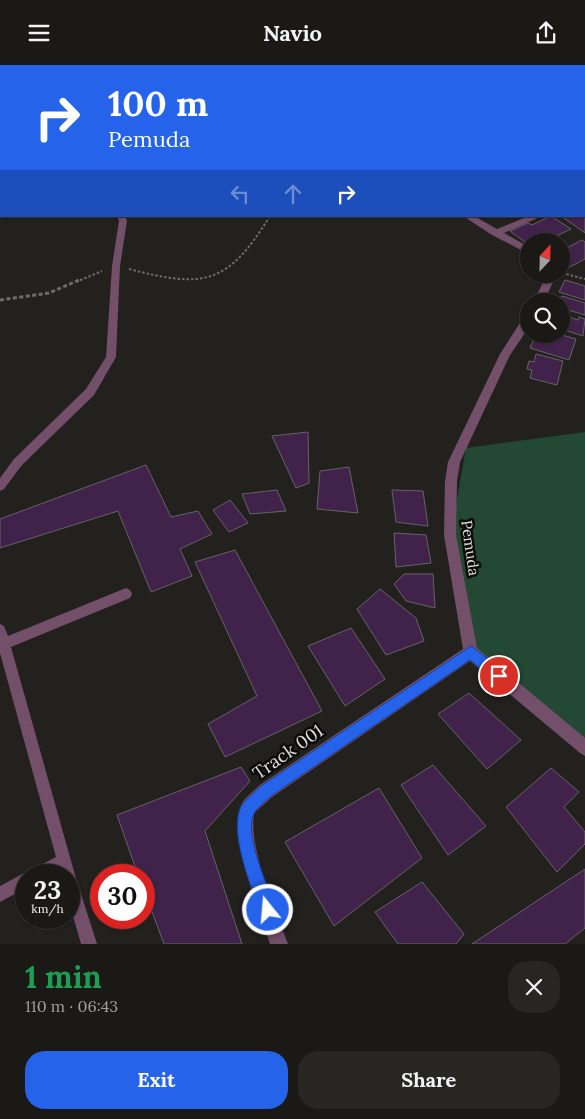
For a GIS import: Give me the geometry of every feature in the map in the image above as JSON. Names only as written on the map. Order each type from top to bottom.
[{"type":"street","points":[[470,217],[520,246]]},
{"type":"street","points":[[495,233],[535,217]]},
{"type":"street","name":"Pemuda","points":[[471,652],[450,535],[450,490],[454,462],[501,362],[520,332]]},
{"type":"street","points":[[471,652],[585,748]]},
{"type":"street","name":"Track 001","points":[[278,944],[247,845],[244,824],[247,810],[266,791],[471,652]]},
{"type":"lane","points":[[0,486],[18,462],[90,392],[111,357],[116,266],[123,221],[121,217]]},
{"type":"lane","points":[[65,864],[1,639],[126,594]]},
{"type":"lane","points":[[0,894],[15,886]]},
{"type":"lane","points":[[80,914],[89,944]]},
{"type":"path","points":[[0,300],[50,293],[116,266],[158,277],[191,281],[222,275],[243,255],[269,217]]},
{"type":"path","points":[[570,275],[585,279]]},
{"type":"green space","points":[[585,432],[585,743],[474,648],[453,522],[466,448]]},
{"type":"building","points":[[553,217],[571,229],[563,233],[520,233],[520,238],[510,231],[528,223],[532,225]]},
{"type":"building","points":[[562,217],[585,217],[585,233]]},
{"type":"building","points":[[582,240],[585,242],[585,259],[570,267],[570,246]]},
{"type":"building","points":[[570,282],[585,286],[585,300],[570,295],[570,293],[559,292],[564,283]]},
{"type":"building","points":[[570,298],[585,303],[585,315],[570,311]]},
{"type":"building","points":[[570,317],[578,320],[579,317],[585,319],[583,336],[570,332]]},
{"type":"building","points":[[570,337],[576,339],[569,360],[530,348],[532,343],[570,343]]},
{"type":"building","points":[[536,354],[563,361],[557,385],[530,378],[532,370],[527,369],[529,361],[534,362]]},
{"type":"building","points":[[308,432],[309,483],[296,488],[272,436]]},
{"type":"building","points":[[146,465],[171,517],[198,511],[212,534],[180,549],[192,576],[151,592],[118,511],[0,548],[0,519]]},
{"type":"building","points":[[349,467],[358,513],[317,509],[320,471]]},
{"type":"building","points":[[277,490],[286,511],[250,514],[242,494]]},
{"type":"building","points":[[392,490],[423,491],[428,526],[396,522]]},
{"type":"building","points":[[230,500],[248,523],[229,532],[213,510]]},
{"type":"building","points":[[394,533],[426,535],[431,563],[396,567]]},
{"type":"building","points":[[235,550],[322,711],[225,757],[208,724],[257,696],[195,562]]},
{"type":"building","points":[[404,574],[433,574],[435,608],[406,601],[394,584]]},
{"type":"building","points":[[380,589],[416,618],[424,641],[386,655],[357,609]]},
{"type":"building","points":[[351,628],[385,679],[345,706],[308,646]]},
{"type":"building","points":[[469,693],[521,740],[487,769],[438,714]]},
{"type":"building","points":[[433,765],[486,826],[448,855],[401,785]]},
{"type":"building","points":[[241,767],[250,781],[205,831],[242,944],[164,944],[155,920],[155,864],[134,864],[117,815]]},
{"type":"building","points":[[551,768],[579,792],[564,807],[585,832],[585,844],[557,872],[506,807]]},
{"type":"building","points":[[379,788],[422,858],[334,926],[285,842]]},
{"type":"building","points":[[585,869],[585,928],[565,944],[472,944]]},
{"type":"building","points":[[422,882],[464,934],[456,944],[398,944],[375,912]]},
{"type":"route","points":[[268,910],[247,845],[244,824],[247,810],[255,801],[266,791],[471,652],[499,676]]}]
